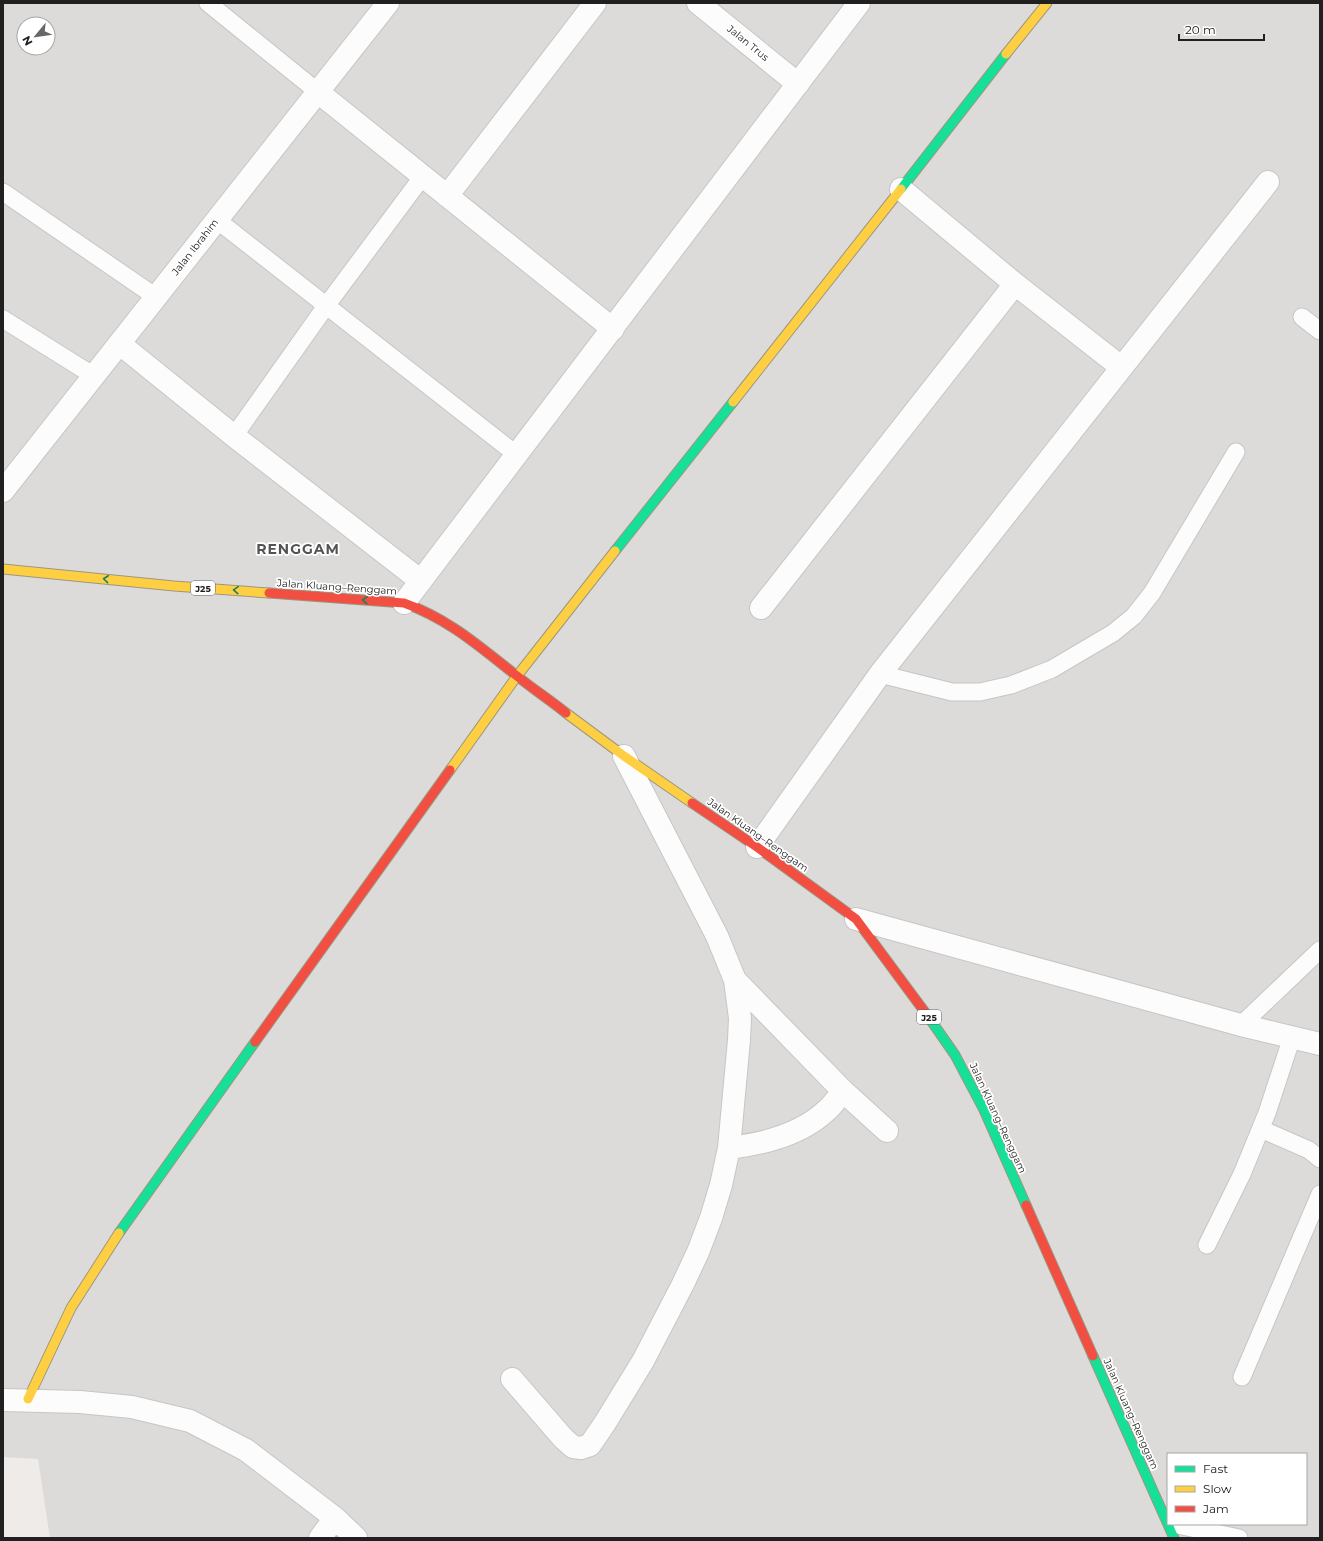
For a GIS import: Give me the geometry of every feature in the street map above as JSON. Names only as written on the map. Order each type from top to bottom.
[{"type":"street","name":"Jalan Ibrahim","points":[[3,491],[388,3]]},
{"type":"street","points":[[447,196],[595,3]]},
{"type":"street","name":"Jalan Trus","points":[[698,3],[798,84]]},
{"type":"street","points":[[404,603],[859,3]]},
{"type":"street","points":[[28,1399],[72,1308],[125,1223],[517,676],[1047,3]]},
{"type":"street","points":[[318,92],[613,329]]},
{"type":"street","points":[[757,847],[880,674],[1268,182]]},
{"type":"street","points":[[901,189],[1015,284],[1121,367]]},
{"type":"street","points":[[761,608],[1015,284]]},
{"type":"street","points":[[120,344],[234,436],[421,581]]},
{"type":"street","name":"Jalan Kluang–Renggam","points":[[3,569],[174,586],[404,603],[424,610],[446,622],[624,756],[757,847],[856,919],[917,1000],[955,1055],[984,1110],[1167,1520]]},
{"type":"street","points":[[512,1379],[563,1438],[573,1447],[581,1448],[590,1445],[605,1423],[642,1360],[683,1284],[698,1252],[722,1185],[729,1148],[740,1040],[740,1018],[735,980],[717,936],[624,756]]},
{"type":"street","points":[[856,919],[1241,1025],[1320,1044]]},
{"type":"street","points":[[735,980],[843,1091],[886,1131]]},
{"type":"street","points":[[729,1148],[751,1145],[779,1138],[807,1125],[827,1110],[843,1091]]},
{"type":"street","points":[[3,1400],[28,1399],[132,1407],[190,1421],[246,1450],[335,1518],[356,1538]]},
{"type":"street","points":[[320,1538],[335,1518]]},
{"type":"lane","points":[[208,3],[318,92]]},
{"type":"lane","points":[[234,436],[326,306],[423,176]]},
{"type":"lane","points":[[3,192],[156,297]]},
{"type":"lane","points":[[217,220],[517,455]]},
{"type":"lane","points":[[1302,317],[1320,331]]},
{"type":"lane","points":[[3,319],[94,376]]},
{"type":"lane","points":[[880,674],[952,692],[980,692],[1011,685],[1052,669],[1113,633],[1134,616],[1152,593],[1236,452]]},
{"type":"lane","points":[[1241,1025],[1320,950]]},
{"type":"lane","points":[[1207,1245],[1242,1174],[1261,1129],[1292,1037]]},
{"type":"lane","points":[[1261,1129],[1309,1150],[1320,1159]]},
{"type":"lane","points":[[1242,1377],[1320,1194]]},
{"type":"lane","points":[[1170,1527],[1239,1538]]},
{"type":"shaded area","points":[[3,3],[1320,3],[1320,1538],[50,1538],[38,1459],[3,1457]]},
{"type":"traffic: fast","points":[[901,189],[1006,54]]},
{"type":"traffic: fast","points":[[615,551],[733,402]]},
{"type":"traffic: fast","points":[[930,1019],[955,1055],[984,1110],[1026,1205]]},
{"type":"traffic: fast","points":[[119,1233],[255,1042]]},
{"type":"traffic: fast","points":[[1093,1356],[1167,1522]]},
{"type":"traffic: fast","points":[[1168,1525],[1174,1538]]},
{"type":"traffic: slow","points":[[1006,54],[1047,3]]},
{"type":"traffic: slow","points":[[733,402],[901,189]]},
{"type":"traffic: slow","points":[[450,770],[517,676],[615,551]]},
{"type":"traffic: slow","points":[[3,569],[174,586],[269,593]]},
{"type":"traffic: slow","points":[[566,713],[624,756],[692,803]]},
{"type":"traffic: slow","points":[[28,1399],[71,1308],[119,1233]]},
{"type":"traffic: jam","points":[[269,593],[404,603],[450,625],[566,713]]},
{"type":"traffic: jam","points":[[255,1042],[450,770]]},
{"type":"traffic: jam","points":[[692,803],[757,847],[856,919],[930,1019]]},
{"type":"traffic: jam","points":[[1026,1205],[1093,1356]]},
{"type":"district","name":"RENGGAM","points":[[298,549]]}]
